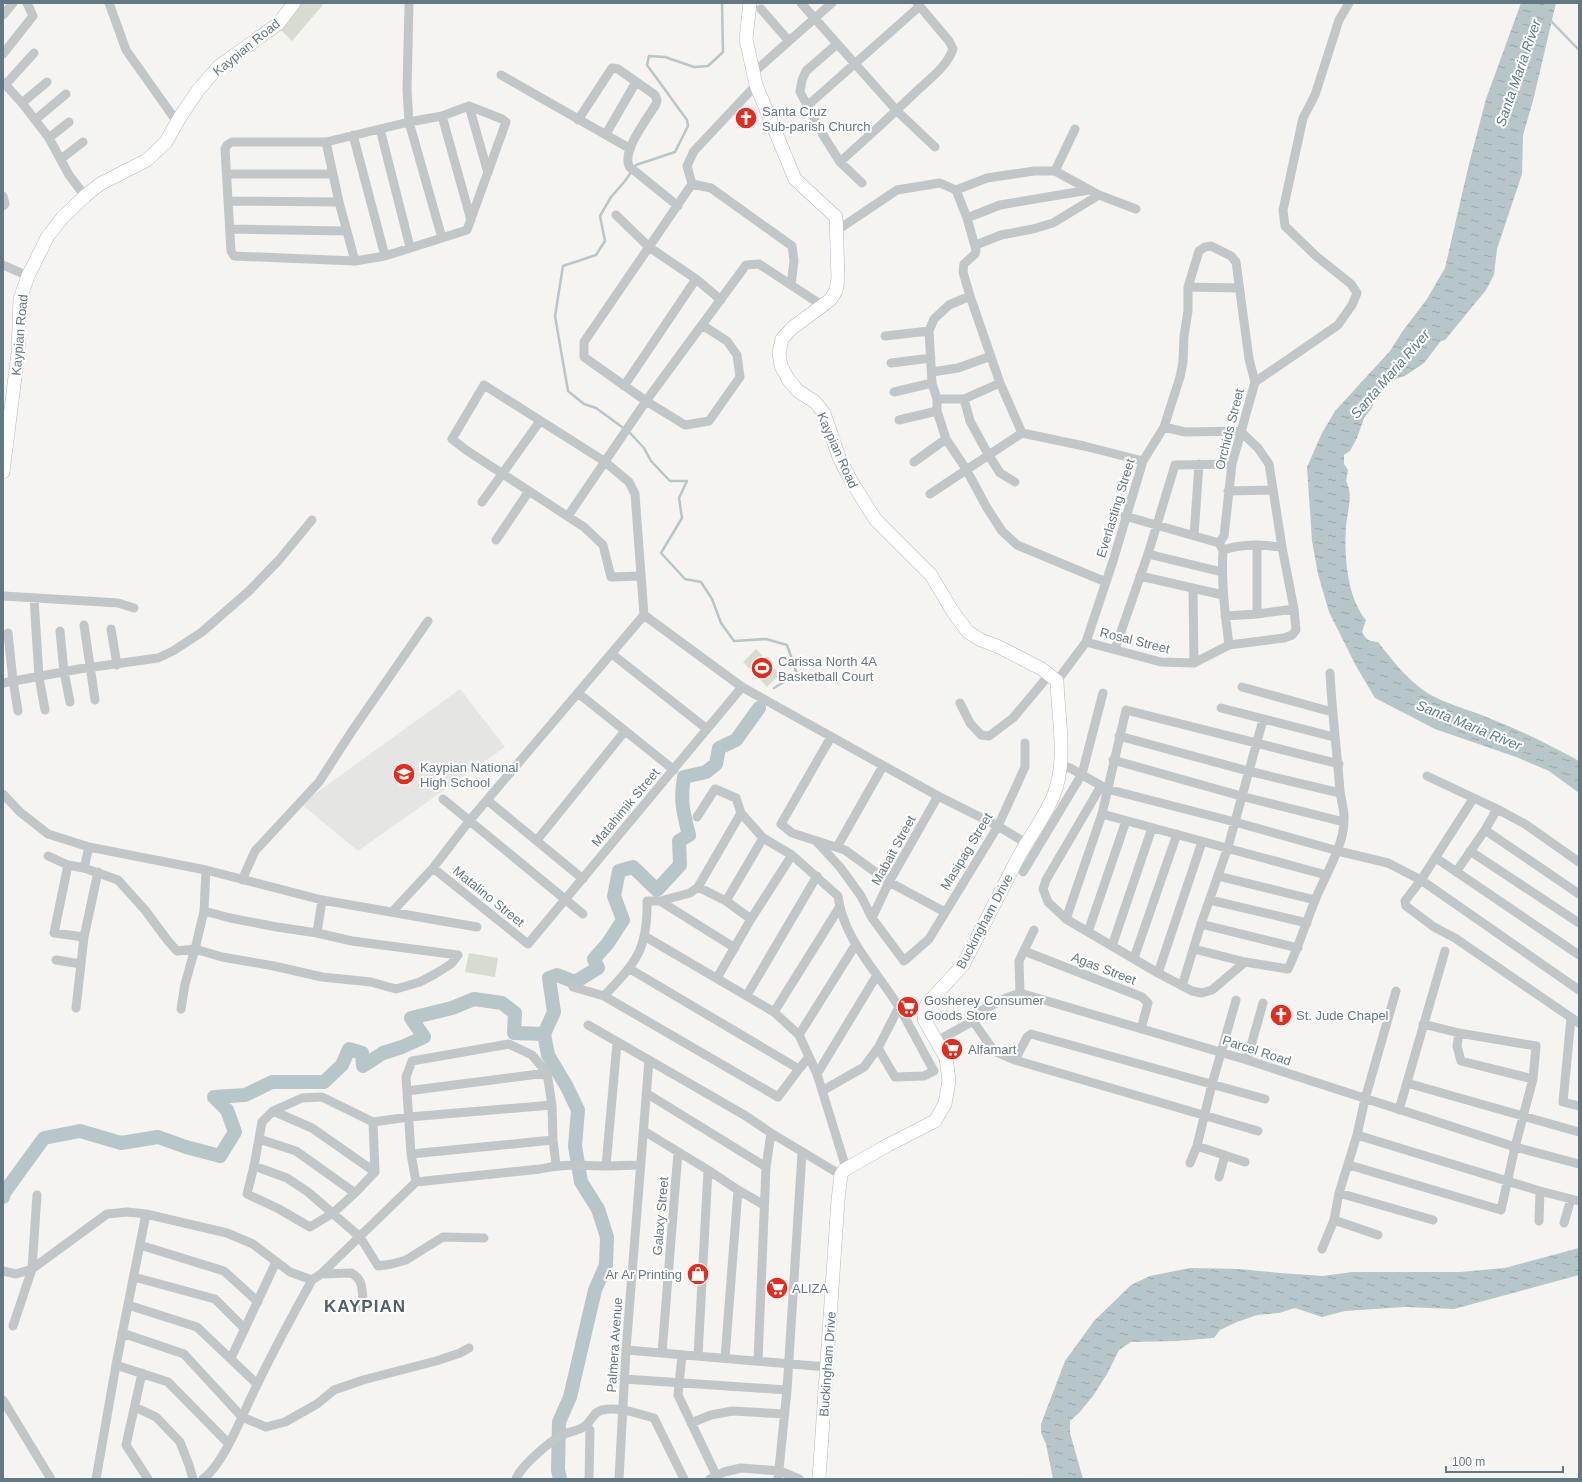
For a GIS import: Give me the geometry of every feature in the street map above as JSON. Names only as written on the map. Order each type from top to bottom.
[{"type":"street","points":[[4,10],[13,3]]},
{"type":"street","points":[[3,54],[33,16],[27,3]]},
{"type":"street","points":[[109,3],[126,50],[177,122]]},
{"type":"street","name":"Kaypian Road","points":[[3,472],[18,353],[20,299],[28,276],[48,236],[63,216],[100,184],[147,160],[166,142],[177,122],[199,89],[218,67],[278,24],[294,3]]},
{"type":"street","points":[[408,3],[409,122],[442,238]]},
{"type":"street","points":[[801,3],[897,111],[935,147]]},
{"type":"street","points":[[702,325],[727,342],[737,355],[740,377],[708,422],[684,425],[646,401],[584,357],[584,342],[692,184],[688,166],[694,151],[788,40],[832,3]]},
{"type":"street","points":[[1255,382],[1338,325],[1352,305],[1357,293],[1351,284],[1316,256],[1285,226],[1283,210],[1303,118],[1316,95],[1339,20],[1349,3]]},
{"type":"street","points":[[807,106],[918,4],[949,41],[953,50],[950,58],[897,111],[840,162]]},
{"type":"street","points":[[755,6],[788,40]]},
{"type":"street","name":"Kaypian Road","points":[[755,6],[746,39],[755,79],[795,179],[836,216],[838,278],[836,291],[824,306],[792,328],[782,339],[779,353],[781,366],[788,379],[798,391],[815,402],[824,413],[839,457],[861,499],[875,519],[931,575],[953,612],[968,632],[981,640],[1037,666],[1053,678]]},
{"type":"street","points":[[837,44],[806,71],[802,80],[800,92],[823,135],[840,162],[862,184]]},
{"type":"street","points":[[34,53],[4,83],[22,103],[49,138],[69,175],[85,196]]},
{"type":"street","points":[[578,120],[612,68],[618,69],[655,95],[657,100],[656,104],[629,148],[628,161],[633,170],[678,206]]},
{"type":"street","points":[[501,75],[629,148]]},
{"type":"street","points":[[22,103],[47,82]]},
{"type":"street","points":[[606,134],[636,82]]},
{"type":"street","points":[[35,120],[66,94]]},
{"type":"street","points":[[469,106],[488,173]]},
{"type":"street","points":[[469,106],[506,122],[467,230],[385,256],[355,261],[234,256],[231,252],[225,149],[227,145],[232,142],[326,142],[409,122],[442,116],[469,106]]},
{"type":"street","points":[[442,116],[471,220]]},
{"type":"street","points":[[49,138],[69,122]]},
{"type":"street","points":[[380,129],[410,247]]},
{"type":"street","points":[[1055,171],[1075,130]]},
{"type":"street","points":[[353,135],[385,256]]},
{"type":"street","points":[[61,159],[83,142]]},
{"type":"street","points":[[326,142],[338,202],[355,261]]},
{"type":"street","points":[[836,232],[897,190],[940,183],[956,190],[987,178],[1034,171],[1055,171],[1099,195],[1136,209]]},
{"type":"street","points":[[227,174],[332,174]]},
{"type":"street","points":[[692,184],[711,188],[792,246],[794,261],[791,285]]},
{"type":"street","points":[[956,190],[976,245],[976,254],[964,264],[963,268],[970,296],[1000,383],[1022,433]]},
{"type":"street","points":[[967,218],[1000,205],[1089,190]]},
{"type":"street","points":[[976,245],[1001,235],[1033,229],[1053,223],[1099,195]]},
{"type":"street","points":[[228,201],[338,202]]},
{"type":"street","points":[[616,215],[649,247],[696,279],[720,300]]},
{"type":"street","points":[[230,228],[347,231]]},
{"type":"street","name":"Orchids Street","points":[[1205,247],[1211,246],[1231,256],[1236,262],[1250,359],[1255,382],[1240,431],[1232,464],[1224,536],[1221,547],[1223,595],[1229,645]]},
{"type":"street","name":"Everlasting Street","points":[[960,703],[970,722],[981,735],[989,736],[1013,718],[1086,642],[1143,461],[1164,427],[1181,370],[1188,311],[1188,288],[1199,251],[1205,247]]},
{"type":"street","points":[[568,516],[646,401],[746,265],[759,264],[824,306]]},
{"type":"street","points":[[3,265],[28,276]]},
{"type":"street","points":[[624,386],[696,279]]},
{"type":"street","points":[[1188,288],[1239,288]]},
{"type":"street","points":[[970,296],[949,305],[934,319],[929,330],[932,358],[932,383],[937,399],[937,411],[946,439],[966,469],[987,508],[1002,531],[1017,546],[1106,582]]},
{"type":"street","points":[[885,336],[929,330]]},
{"type":"street","points":[[932,372],[958,368],[991,356]]},
{"type":"street","points":[[890,363],[932,358]]},
{"type":"street","points":[[894,392],[932,383]]},
{"type":"street","points":[[937,399],[964,399],[1000,383]]},
{"type":"street","points":[[392,912],[433,868],[470,820],[644,615],[635,494],[629,482],[604,462],[484,385],[452,439],[466,450],[584,527],[603,545],[611,577],[641,576]]},
{"type":"street","points":[[964,399],[970,421],[988,454],[1000,472],[1015,482]]},
{"type":"street","points":[[899,420],[937,411]]},
{"type":"street","points":[[482,502],[540,421]]},
{"type":"street","points":[[1164,427],[1185,432],[1240,431],[1258,448],[1269,464],[1282,547],[1294,609],[1257,614],[1225,616]]},
{"type":"street","points":[[930,494],[988,454],[1022,433],[1084,446],[1143,461]]},
{"type":"street","points":[[914,462],[946,439]]},
{"type":"street","points":[[1194,536],[1199,464]]},
{"type":"street","points":[[1115,649],[1148,554],[1175,465],[1232,464]]},
{"type":"street","points":[[1228,491],[1273,490]]},
{"type":"street","points":[[496,540],[529,491]]},
{"type":"street","points":[[1125,516],[1194,536],[1221,547],[1257,544],[1282,547]]},
{"type":"street","points":[[3,683],[90,667],[117,665],[158,658],[172,651],[202,632],[249,591],[279,560],[312,520]]},
{"type":"street","points":[[1257,544],[1257,614]]},
{"type":"street","points":[[1148,554],[1222,572]]},
{"type":"street","points":[[1140,576],[1223,595]]},
{"type":"street","points":[[1193,588],[1194,663]]},
{"type":"street","points":[[3,596],[118,603],[134,608]]},
{"type":"street","points":[[34,598],[39,677],[45,710]]},
{"type":"street","name":"Rosal Street","points":[[1086,642],[1161,662],[1194,663],[1229,645],[1284,638],[1292,635],[1296,630],[1294,609]]},
{"type":"street","points":[[644,615],[742,687],[938,796],[998,826],[1026,843]]},
{"type":"street","points":[[242,880],[255,851],[319,782],[356,725],[428,621]]},
{"type":"street","points":[[84,625],[95,700]]},
{"type":"street","points":[[112,629],[117,665]]},
{"type":"street","points":[[60,631],[64,672],[70,702]]},
{"type":"street","points":[[8,633],[12,681],[18,711]]},
{"type":"street","points":[[612,654],[707,729]]},
{"type":"street","points":[[1194,949],[1245,962],[1288,969],[1298,948],[1315,900],[1338,851],[1344,822],[1340,793],[1339,764],[1334,737],[1330,673]]},
{"type":"street","name":"Buckingham Drive","points":[[819,1479],[838,1200],[844,1171],[888,1144],[935,1121],[945,1104],[949,1080],[946,1058],[924,1020],[924,1014],[927,1004],[963,965],[1026,843],[1042,820],[1054,796],[1061,765],[1053,678]]},
{"type":"street","name":"Matahimik Street","points":[[528,944],[742,687]]},
{"type":"street","points":[[1242,687],[1332,712]]},
{"type":"street","points":[[578,693],[674,770]]},
{"type":"street","points":[[1023,872],[1082,774],[1104,694]]},
{"type":"street","points":[[1221,708],[1334,737]]},
{"type":"street","points":[[1066,919],[1102,814],[1104,788],[1126,710],[1339,764]]},
{"type":"street","points":[[1182,986],[1201,924],[1228,847],[1263,720]]},
{"type":"street","points":[[538,840],[625,731]]},
{"type":"street","points":[[831,736],[781,824],[792,833],[845,850],[889,882],[944,912]]},
{"type":"street","points":[[1119,736],[1248,771],[1340,793]]},
{"type":"street","name":"Masipag Street","points":[[872,918],[904,961],[929,939],[944,912],[998,826],[1025,766],[1025,743]]},
{"type":"street","points":[[1113,760],[1241,796],[1344,822]]},
{"type":"street","points":[[1061,765],[1082,774],[1104,788],[1388,863],[1421,880],[1579,990]]},
{"type":"street","points":[[837,847],[883,766]]},
{"type":"street","points":[[1427,776],[1525,824],[1579,862]]},
{"type":"street","points":[[1104,788],[1046,880],[1043,889],[1048,902],[1066,919],[1158,973],[1192,991],[1202,993],[1212,990],[1245,962]]},
{"type":"street","points":[[697,817],[715,789],[736,798],[740,813],[764,838],[792,855],[838,896],[839,908],[847,928],[856,944],[899,1007],[934,1071],[924,1076],[895,1077],[878,1048]]},
{"type":"street","points":[[3,794],[20,812],[48,834],[88,847],[206,870],[322,900],[477,927]]},
{"type":"street","name":"Mabait Street","points":[[872,918],[889,882],[938,796]]},
{"type":"street","points":[[443,799],[583,914]]},
{"type":"street","points":[[1473,799],[1436,858],[1405,901],[1406,906],[1434,927],[1455,938],[1575,1021],[1563,1102],[1579,1106]]},
{"type":"street","points":[[487,800],[583,878]]},
{"type":"street","points":[[1456,872],[1485,830],[1496,809]]},
{"type":"street","points":[[604,996],[630,969],[636,959],[646,937],[648,901],[660,900],[690,893],[698,887],[740,813]]},
{"type":"street","points":[[1102,814],[1202,842],[1228,847],[1326,875]]},
{"type":"street","points":[[1088,932],[1126,821]]},
{"type":"street","points":[[1112,946],[1152,828]]},
{"type":"street","points":[[1485,830],[1579,894]]},
{"type":"street","points":[[1134,958],[1177,834]]},
{"type":"street","points":[[726,901],[764,838]]},
{"type":"street","points":[[816,841],[840,867],[861,896],[872,918]]},
{"type":"street","points":[[1158,973],[1202,842]]},
{"type":"street","points":[[84,868],[88,847]]},
{"type":"street","points":[[1470,851],[1579,923]]},
{"type":"street","points":[[717,978],[751,919],[792,855]]},
{"type":"street","points":[[48,856],[68,865],[98,872],[118,880],[145,910],[177,951],[195,949],[222,957],[274,966],[322,978],[370,982],[396,989],[420,982],[430,977],[451,964],[458,955],[352,941],[317,933],[253,923],[204,911]]},
{"type":"street","points":[[1436,858],[1579,955]]},
{"type":"street","points":[[68,865],[54,933],[84,937]]},
{"type":"street","name":"Matalino Street","points":[[433,868],[528,944]]},
{"type":"street","points":[[181,1009],[185,984],[204,911],[206,870]]},
{"type":"street","points":[[76,1008],[84,937],[98,872]]},
{"type":"street","points":[[747,995],[817,876]]},
{"type":"street","points":[[1218,876],[1315,900]]},
{"type":"street","points":[[698,887],[726,901],[751,919]]},
{"type":"street","points":[[317,933],[322,900]]},
{"type":"street","points":[[660,900],[735,948]]},
{"type":"street","points":[[1210,900],[1307,923]]},
{"type":"street","points":[[774,1012],[839,908]]},
{"type":"street","points":[[1201,924],[1298,948]]},
{"type":"street","points":[[937,1041],[973,1021],[981,1011],[1006,998],[1020,993],[1019,961],[1034,930]]},
{"type":"street","points":[[646,937],[774,1012],[799,1035],[817,1074],[844,1171]]},
{"type":"street","points":[[799,1035],[856,944]]},
{"type":"street","name":"Agas Street","points":[[1024,951],[1142,997],[1148,1003],[1141,1029]]},
{"type":"street","points":[[1399,1110],[1445,951]]},
{"type":"street","points":[[56,960],[81,964]]},
{"type":"street","points":[[630,969],[799,1069]]},
{"type":"street","points":[[817,1074],[877,975]]},
{"type":"street","points":[[572,987],[604,996],[778,1097],[809,1057]]},
{"type":"street","points":[[1322,1250],[1334,1220],[1339,1193],[1358,1135],[1365,1099],[1396,991]]},
{"type":"street","name":"Parcel Road","points":[[1020,993],[1247,1060],[1515,1148],[1579,1164]]},
{"type":"street","points":[[1190,1163],[1197,1146],[1220,1052],[1236,1000]]},
{"type":"street","points":[[1247,1060],[1263,1003]]},
{"type":"street","points":[[822,1091],[864,1067],[878,1048],[899,1007]]},
{"type":"street","points":[[973,1021],[994,1051],[1015,1060],[1258,1131]]},
{"type":"street","points":[[1349,1165],[1500,1210],[1533,1078],[1536,1046],[1459,1033],[1423,1024]]},
{"type":"street","points":[[588,1025],[746,1116],[802,1153],[844,1171]]},
{"type":"street","points":[[1459,1033],[1457,1046],[1461,1061],[1533,1078]]},
{"type":"street","points":[[1015,1060],[1027,1037],[1031,1034],[1265,1100]]},
{"type":"street","points":[[606,1166],[617,1042]]},
{"type":"street","points":[[416,1182],[411,1154],[406,1077],[412,1061],[509,1044],[532,1055],[547,1073],[552,1105],[553,1140],[556,1165]]},
{"type":"street","name":"Palmera Avenue","points":[[619,1479],[624,1410],[626,1350],[649,1060]]},
{"type":"street","points":[[407,1091],[547,1073]]},
{"type":"street","points":[[1407,1084],[1579,1132]]},
{"type":"street","points":[[646,1094],[766,1167]]},
{"type":"street","points":[[373,1122],[375,1172],[333,1213],[310,1228],[279,1209],[247,1194],[262,1122],[273,1111],[302,1098],[322,1097],[373,1122],[409,1117],[552,1105]]},
{"type":"street","points":[[273,1111],[312,1128],[375,1172]]},
{"type":"street","points":[[644,1131],[764,1205]]},
{"type":"street","points":[[758,1361],[766,1167],[771,1133]]},
{"type":"street","points":[[1358,1135],[1540,1191],[1575,1200],[1564,1223]]},
{"type":"street","points":[[259,1139],[296,1151],[355,1193]]},
{"type":"street","points":[[411,1154],[553,1140]]},
{"type":"street","points":[[1197,1146],[1245,1162]]},
{"type":"street","name":"Galaxy Street","points":[[662,1353],[678,1152]]},
{"type":"street","points":[[779,1475],[787,1390],[802,1153]]},
{"type":"street","points":[[1219,1177],[1225,1155]]},
{"type":"street","points":[[203,1479],[211,1473],[229,1444],[257,1384],[312,1280],[321,1274],[416,1182],[540,1169],[556,1165],[641,1165]]},
{"type":"street","points":[[254,1166],[286,1178],[308,1192],[360,1237],[378,1266],[406,1260],[443,1237],[484,1238]]},
{"type":"street","points":[[698,1356],[708,1170]]},
{"type":"street","points":[[725,1358],[738,1190]]},
{"type":"street","points":[[1539,1221],[1540,1191]]},
{"type":"street","points":[[1339,1193],[1433,1220]]},
{"type":"street","points":[[13,1326],[32,1269],[37,1195]]},
{"type":"street","points":[[3,1271],[16,1274],[32,1269],[107,1214],[127,1212],[146,1214],[227,1233],[253,1244],[290,1272],[312,1280]]},
{"type":"street","points":[[96,1479],[122,1333],[146,1214]]},
{"type":"street","points":[[1334,1220],[1378,1235]]},
{"type":"street","points":[[140,1245],[224,1271],[258,1302]]},
{"type":"street","points":[[231,1358],[246,1329],[276,1262]]},
{"type":"street","points":[[321,1274],[351,1273],[356,1275],[361,1280],[363,1308]]},
{"type":"street","points":[[134,1277],[215,1299],[246,1329]]},
{"type":"street","points":[[128,1305],[197,1327],[257,1384]]},
{"type":"street","points":[[122,1333],[184,1354],[242,1417],[266,1427],[285,1422],[317,1404],[334,1390],[363,1380],[436,1361],[460,1353],[469,1348]]},
{"type":"street","points":[[626,1350],[827,1367]]},
{"type":"street","points":[[682,1355],[678,1395],[715,1478],[724,1472],[741,1468],[798,1479]]},
{"type":"street","points":[[116,1365],[168,1382],[229,1444]]},
{"type":"street","points":[[142,1373],[126,1445],[144,1478]]},
{"type":"street","points":[[624,1379],[787,1390]]},
{"type":"street","points":[[3,1400],[51,1479]]},
{"type":"street","points":[[135,1407],[156,1417],[180,1442],[193,1479]]},
{"type":"street","points":[[516,1479],[533,1459],[548,1445],[590,1423],[593,1415],[603,1410],[624,1410],[654,1418],[684,1479]]},
{"type":"street","points":[[691,1423],[711,1415],[732,1411],[785,1414]]},
{"type":"street","points":[[586,1425],[590,1430],[589,1479]]},
{"type":"shaded area","points":[[302,3],[323,3],[292,41],[280,29]]},
{"type":"shaded area","name":"Carissa North 4A Basketball Court","points":[[756,649],[780,674],[767,687],[743,662]]},
{"type":"shaded area","name":"Kaypian National High School","points":[[460,689],[505,747],[358,851],[301,804]]},
{"type":"shaded area","points":[[469,953],[498,958],[495,977],[465,972]]},
{"type":"water","name":"Santa Maria River","points":[[1521,3],[1556,3],[1533,101],[1523,135],[1522,174],[1497,249],[1494,275],[1486,290],[1445,340],[1441,341],[1424,363],[1405,376],[1395,379],[1375,398],[1372,408],[1364,418],[1357,438],[1350,451],[1344,455],[1344,464],[1348,470],[1346,481],[1350,492],[1346,527],[1346,562],[1355,600],[1366,620],[1362,632],[1366,638],[1370,641],[1378,642],[1408,677],[1429,694],[1514,728],[1579,761],[1579,793],[1549,771],[1516,757],[1435,729],[1375,698],[1356,666],[1329,612],[1318,574],[1312,541],[1307,467],[1322,433],[1335,411],[1390,351],[1402,332],[1427,299],[1445,268],[1486,99]]},
{"type":"water","points":[[1579,1248],[1579,1275],[1454,1309],[1405,1307],[1345,1311],[1322,1317],[1295,1308],[1279,1313],[1257,1315],[1237,1322],[1220,1330],[1214,1338],[1177,1341],[1131,1342],[1119,1350],[1107,1374],[1093,1396],[1079,1413],[1070,1421],[1070,1433],[1083,1479],[1053,1479],[1046,1444],[1041,1433],[1041,1424],[1065,1361],[1094,1321],[1131,1285],[1150,1276],[1190,1268],[1240,1269],[1323,1276],[1352,1272],[1460,1272],[1505,1268]]},
{"type":"waterway","points":[[622,427],[596,408],[584,404],[568,391],[555,316],[563,266],[596,255],[605,241],[600,216],[611,197],[636,165],[675,152],[688,126],[687,120],[647,65],[649,56],[665,57],[694,67],[708,66],[723,52],[722,3]]},
{"type":"waterway","name":"Santa Maria River","points":[[1550,20],[1579,50]]},
{"type":"waterway","points":[[630,433],[644,448],[651,461],[670,481],[687,481],[679,498],[682,518],[661,553],[685,579],[701,582],[712,599],[721,623],[734,641],[766,639],[787,645],[797,674],[774,688]]},
{"type":"waterway","points":[[560,1479],[558,1470],[559,1422],[570,1397],[595,1290],[606,1265],[607,1237],[598,1209],[581,1182],[575,1146],[578,1110],[567,1087],[548,1055],[544,1034],[554,1012],[549,978],[557,975],[575,982],[598,968],[594,959],[608,943],[623,920],[614,896],[619,871],[633,867],[657,890],[680,865],[679,841],[689,835],[683,806],[682,793],[684,777],[706,772],[716,764],[719,748],[736,740],[759,708]]},
{"type":"waterway","points":[[3,1197],[4,1193],[44,1138],[80,1131],[121,1143],[158,1137],[186,1147],[220,1156],[235,1132],[227,1110],[214,1097],[245,1095],[272,1082],[324,1082],[342,1065],[349,1049],[362,1053],[363,1066],[383,1053],[402,1047],[424,1037],[411,1018],[452,1008],[474,999],[502,1003],[515,1013],[514,1033],[544,1034]]},
{"type":"place","name":"Santa Cruz Sub-parish Church","points":[[746,118]]},
{"type":"place","name":"Carissa North 4A Basketball Court","points":[[762,668]]},
{"type":"place","name":"Kaypian National High School","points":[[404,774]]},
{"type":"place","name":"Gosherey Consumer Goods Store","points":[[908,1007]]},
{"type":"place","name":"St. Jude Chapel","points":[[1281,1015]]},
{"type":"place","name":"Alfamart","points":[[952,1049]]},
{"type":"place","name":"Ar Ar Printing","points":[[698,1274]]},
{"type":"place","name":"ALIZA","points":[[777,1288]]},
{"type":"district","name":"KAYPIAN","points":[[365,1306]]}]
